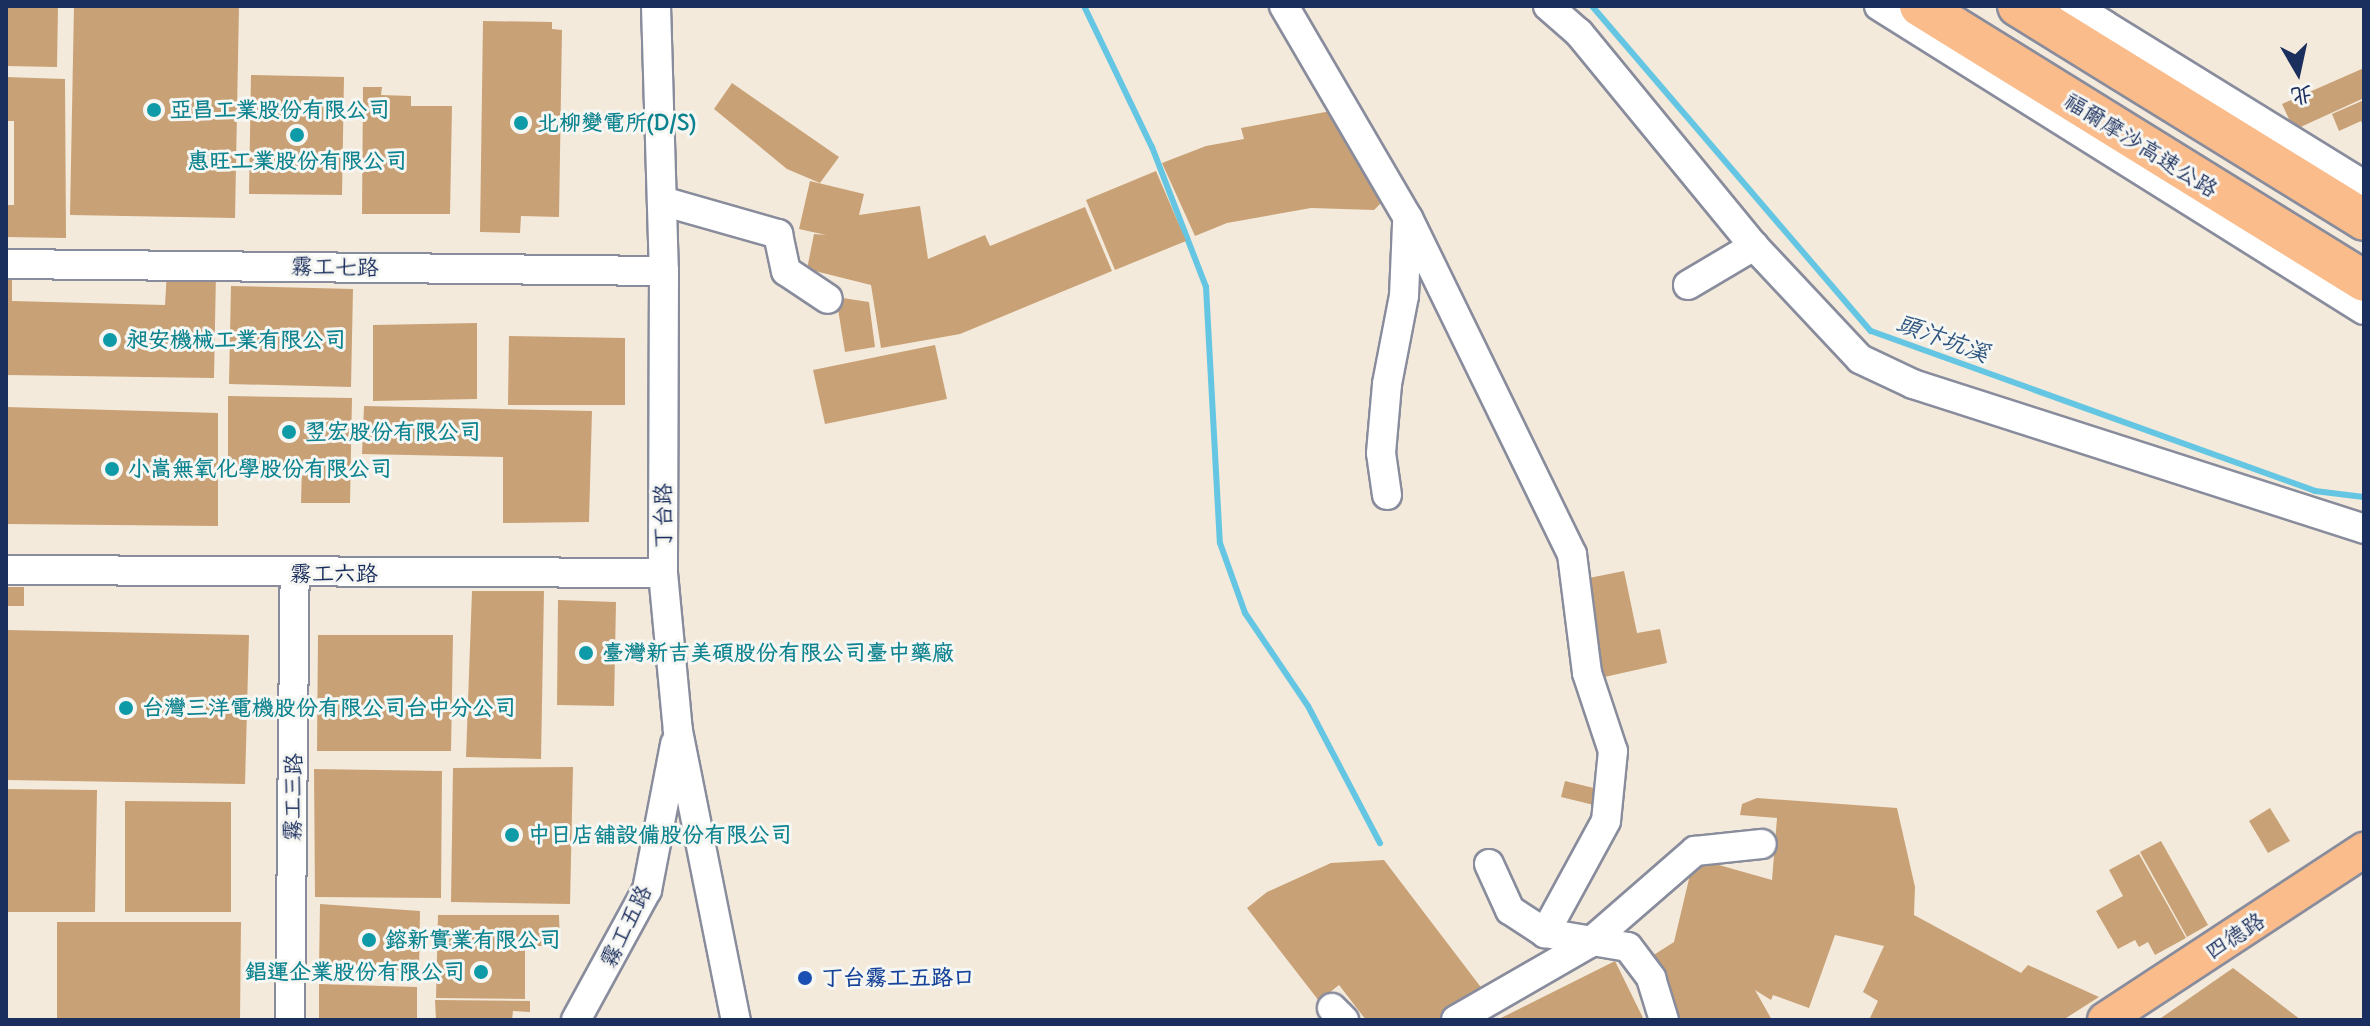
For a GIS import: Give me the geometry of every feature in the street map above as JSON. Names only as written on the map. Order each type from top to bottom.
[{"type":"highway","name":"福爾摩沙高速公路","points":[[1920,6],[2364,281]]},
{"type":"highway","points":[[2018,6],[2364,220]]},
{"type":"main road","name":"四德路","points":[[2105,1020],[2364,850]]},
{"type":"street","name":"丁台路","points":[[656,6],[664,271],[663,573],[678,731],[736,1020]]},
{"type":"street","points":[[1284,6],[1408,218],[1572,554],[1587,673],[1613,751],[1606,821],[1545,933]]},
{"type":"street","points":[[1548,6],[1579,33],[1754,246],[1860,359],[1913,384],[2364,529]]},
{"type":"street","points":[[1879,6],[2364,310]]},
{"type":"street","points":[[2074,6],[2364,185]]},
{"type":"street","points":[[662,201],[778,234],[786,271],[828,299]]},
{"type":"street","points":[[1387,495],[1381,453],[1387,384],[1404,296],[1408,218]]},
{"type":"street","points":[[1688,285],[1754,246]]},
{"type":"street","name":"霧工七路","points":[[6,264],[664,271]]},
{"type":"street","name":"霧工六路","points":[[6,570],[295,574],[663,573]]},
{"type":"street","name":"霧工三路","points":[[290,1020],[295,574]]},
{"type":"street","name":"霧工五路","points":[[576,1020],[647,890],[678,731]]},
{"type":"street","points":[[1456,1020],[1588,944],[1695,851],[1762,844]]},
{"type":"street","points":[[1489,864],[1510,910],[1545,933],[1588,944],[1628,947],[1651,978],[1664,1020]]},
{"type":"building","points":[[6,6],[58,6],[57,67],[6,66]]},
{"type":"building","name":"亞昌工業股份有限公司","points":[[74,6],[239,6],[235,218],[70,215]]},
{"type":"building","name":"北柳變電所(D/S)","points":[[483,21],[552,22],[552,29],[562,30],[559,217],[521,216],[520,233],[480,232]]},
{"type":"building","points":[[2364,68],[2364,98],[2294,130],[2282,104]]},
{"type":"building","name":"惠旺工業股份有限公司","points":[[251,75],[344,77],[342,195],[249,194]]},
{"type":"building","points":[[6,77],[65,79],[66,238],[6,237],[6,205],[14,205],[14,121],[6,121]]},
{"type":"building","points":[[732,83],[839,157],[820,183],[787,169],[714,109]]},
{"type":"building","points":[[363,87],[382,87],[381,95],[411,96],[411,106],[452,106],[450,214],[362,214]]},
{"type":"building","points":[[2364,100],[2364,127],[2361,121],[2339,131],[2332,114]]},
{"type":"building","points":[[1336,110],[1386,198],[1374,210],[1311,208],[1227,223],[1195,236],[1162,163],[1206,146],[1244,139],[1241,128]]},
{"type":"building","points":[[1156,171],[1186,241],[1115,270],[1086,200]]},
{"type":"building","points":[[810,181],[864,194],[859,215],[920,206],[928,259],[985,235],[990,246],[1085,207],[1112,271],[960,334],[881,348],[871,285],[807,269],[814,234],[826,235],[799,229]]},
{"type":"building","name":"昶安機械工業有限公司","points":[[6,270],[12,270],[12,301],[165,305],[167,271],[216,272],[214,378],[6,375]]},
{"type":"building","points":[[231,286],[353,289],[351,387],[229,384]]},
{"type":"building","points":[[836,297],[869,302],[875,347],[845,352]]},
{"type":"building","points":[[477,323],[477,399],[373,401],[373,325]]},
{"type":"building","points":[[509,336],[625,338],[625,405],[508,405]]},
{"type":"building","points":[[935,345],[947,399],[825,424],[813,370]]},
{"type":"building","name":"翌宏股份有限公司","points":[[228,396],[352,398],[350,503],[301,503],[302,466],[228,466]]},
{"type":"building","points":[[364,406],[592,411],[589,522],[503,523],[503,457],[362,454]]},
{"type":"building","name":"小嵩無氧化學股份有限公司","points":[[6,407],[218,413],[218,526],[6,524]]},
{"type":"building","points":[[1624,571],[1637,633],[1660,629],[1667,663],[1600,678],[1579,580]]},
{"type":"building","points":[[6,587],[24,587],[24,606],[6,606]]},
{"type":"building","points":[[472,591],[544,591],[541,759],[466,757]]},
{"type":"building","name":"臺灣新吉美碩股份有限公司臺中藥廠","points":[[558,600],[616,602],[614,706],[557,705]]},
{"type":"building","name":"台灣三洋電機股份有限公司台中分公司","points":[[6,630],[249,635],[245,784],[6,780]]},
{"type":"building","points":[[318,635],[453,635],[451,751],[317,751]]},
{"type":"building","name":"中日店舖設備股份有限公司","points":[[573,767],[570,904],[451,902],[453,768]]},
{"type":"building","points":[[314,769],[442,771],[441,898],[315,897]]},
{"type":"building","points":[[1565,781],[1602,790],[1598,806],[1561,797]]},
{"type":"building","points":[[6,789],[97,790],[95,912],[6,912]]},
{"type":"building","points":[[1757,798],[1897,808],[1915,887],[1914,915],[2021,973],[2028,965],[2099,997],[2063,1020],[1869,1020],[1878,1001],[1863,992],[1884,946],[1835,935],[1809,1008],[1773,995],[1771,1000],[1755,990],[1772,1020],[1668,1020],[1649,958],[1674,942],[1694,858],[1772,880],[1777,818],[1740,815],[1742,804]]},
{"type":"building","points":[[125,801],[231,802],[231,912],[125,912]]},
{"type":"building","points":[[2270,808],[2290,841],[2268,853],[2249,821]]},
{"type":"building","points":[[2161,841],[2208,925],[2187,937],[2140,852]]},
{"type":"building","points":[[2139,854],[2186,938],[2155,955],[2148,942],[2139,947],[2135,940],[2118,949],[2096,911],[2123,896],[2109,870]]},
{"type":"building","points":[[1384,860],[1483,990],[1444,1020],[1366,1020],[1339,985],[1319,1001],[1247,908],[1267,892],[1331,863]]},
{"type":"building","name":"鎔新實業有限公司","points":[[320,904],[420,911],[419,971],[319,968]]},
{"type":"building","name":"錩運企業股份有限公司","points":[[438,915],[559,915],[560,946],[525,946],[525,999],[436,998]]},
{"type":"building","points":[[57,922],[241,922],[240,1020],[57,1020]]},
{"type":"building","points":[[1615,961],[1644,1020],[1497,1020]]},
{"type":"building","points":[[2233,968],[2301,1020],[2161,1018]]},
{"type":"building","points":[[319,984],[417,987],[417,1020],[319,1020]]},
{"type":"building","points":[[435,1000],[530,1001],[530,1012],[513,1011],[512,1020],[436,1020]]},
{"type":"waterway","points":[[1084,6],[1152,147],[1206,287],[1220,543],[1245,613],[1308,706],[1380,843]]},
{"type":"waterway","name":"頭汴坑溪","points":[[1592,6],[1871,331],[2315,491],[2364,497]]},
{"type":"place","name":"亞昌工業股份有限公司","points":[[154,110]]},
{"type":"place","name":"北柳變電所(D/S)","points":[[521,123]]},
{"type":"place","name":"惠旺工業股份有限公司","points":[[297,135]]},
{"type":"place","name":"昶安機械工業有限公司","points":[[110,340]]},
{"type":"place","name":"翌宏股份有限公司","points":[[289,432]]},
{"type":"place","name":"小嵩無氧化學股份有限公司","points":[[112,469]]},
{"type":"place","name":"臺灣新吉美碩股份有限公司臺中藥廠","points":[[586,653]]},
{"type":"place","name":"台灣三洋電機股份有限公司台中分公司","points":[[126,708]]},
{"type":"place","name":"中日店舖設備股份有限公司","points":[[512,835]]},
{"type":"place","name":"鎔新實業有限公司","points":[[369,940]]},
{"type":"place","name":"錩運企業股份有限公司","points":[[481,972]]},
{"type":"place","name":"丁台霧工五路口","points":[[805,978]]}]
